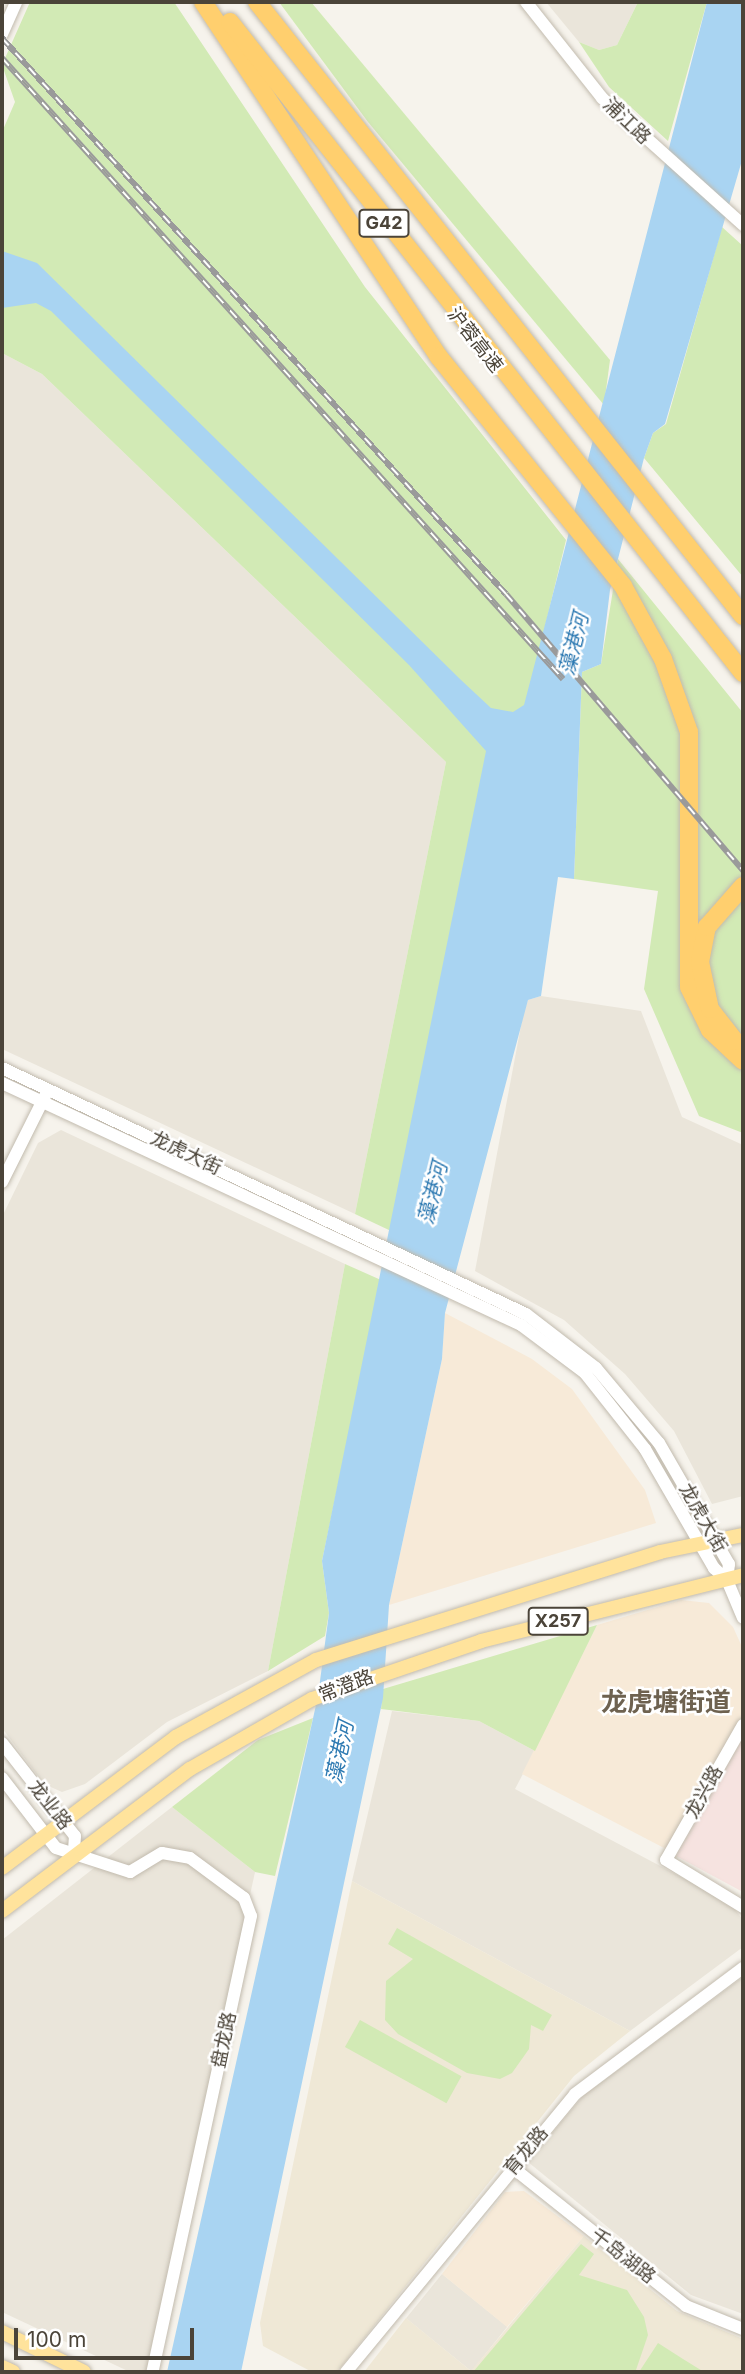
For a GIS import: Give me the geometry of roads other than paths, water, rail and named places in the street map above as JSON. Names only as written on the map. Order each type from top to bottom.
[{"type":"highway","points":[[203,2],[439,357],[544,483],[623,586],[663,659],[690,732],[689,987],[710,1031],[743,1061]]},
{"type":"highway","name":"沪蓉高速","points":[[214,2],[556,442],[743,673]]},
{"type":"highway","name":"沪蓉高速","points":[[257,2],[569,401],[658,507]]},
{"type":"highway","points":[[658,507],[743,603]]},
{"type":"highway","points":[[658,507],[743,616]]},
{"type":"highway","points":[[743,886],[707,926],[700,962],[710,1009],[743,1048]]},
{"type":"main road","name":"常澄路","points":[[2,1868],[62,1818],[176,1737],[316,1660],[660,1552],[743,1535]]},
{"type":"main road","name":"常澄路","points":[[2,1911],[74,1852],[252,1728],[312,1699],[390,1669],[743,1575]]},
{"type":"main road","points":[[2,2332],[84,2372]]},
{"type":"main road","points":[[2,2367],[13,2372]]},
{"type":"street","points":[[2,34],[16,2]]},
{"type":"street","name":"浦江路","points":[[526,2],[602,97],[658,151],[738,221]]},
{"type":"street","name":"龙虎大街","points":[[2,1068],[45,1096]]},
{"type":"street","name":"龙虎大街","points":[[2,1083],[45,1096],[368,1244],[470,1285],[526,1314],[596,1368],[659,1443],[729,1564],[727,1580]]},
{"type":"street","points":[[2,1182],[45,1096]]},
{"type":"street","name":"龙虎大街","points":[[368,1244],[466,1299],[521,1325],[584,1373],[645,1449],[701,1545],[727,1580]]},
{"type":"street","points":[[727,1580],[743,1618]]},
{"type":"street","name":"龙兴路","points":[[743,1725],[666,1860],[743,1908]]},
{"type":"street","name":"龙业路","points":[[2,1743],[75,1836],[74,1852],[56,1849],[2,1778]]},
{"type":"street","name":"盘龙路","points":[[74,1852],[130,1872],[162,1853],[190,1858],[244,1898],[251,1916],[152,2372]]},
{"type":"street","name":"育龙路","points":[[346,2372],[512,2167],[575,2094],[743,1968]]},
{"type":"street","name":"千岛湖路","points":[[512,2167],[686,2305],[743,2329]]},
{"type":"water","name":"藻港河","points":[[707,2],[743,2],[743,157],[665,424],[653,433],[644,458],[610,590],[601,664],[582,672],[574,879],[558,877],[541,996],[528,1000],[445,1313],[442,1359],[389,1605],[383,1698],[241,2372],[167,2372],[318,1696],[329,1613],[322,1561],[486,751],[409,665],[51,311],[36,303],[2,308],[2,251],[37,263],[461,680],[491,708],[513,712],[524,705]]},
{"type":"railway","points":[[2,38],[506,594],[743,871]]},
{"type":"railway","points":[[2,58],[563,679]]},
{"type":"district","name":"龙虎塘街道","points":[[666,1702]]}]
